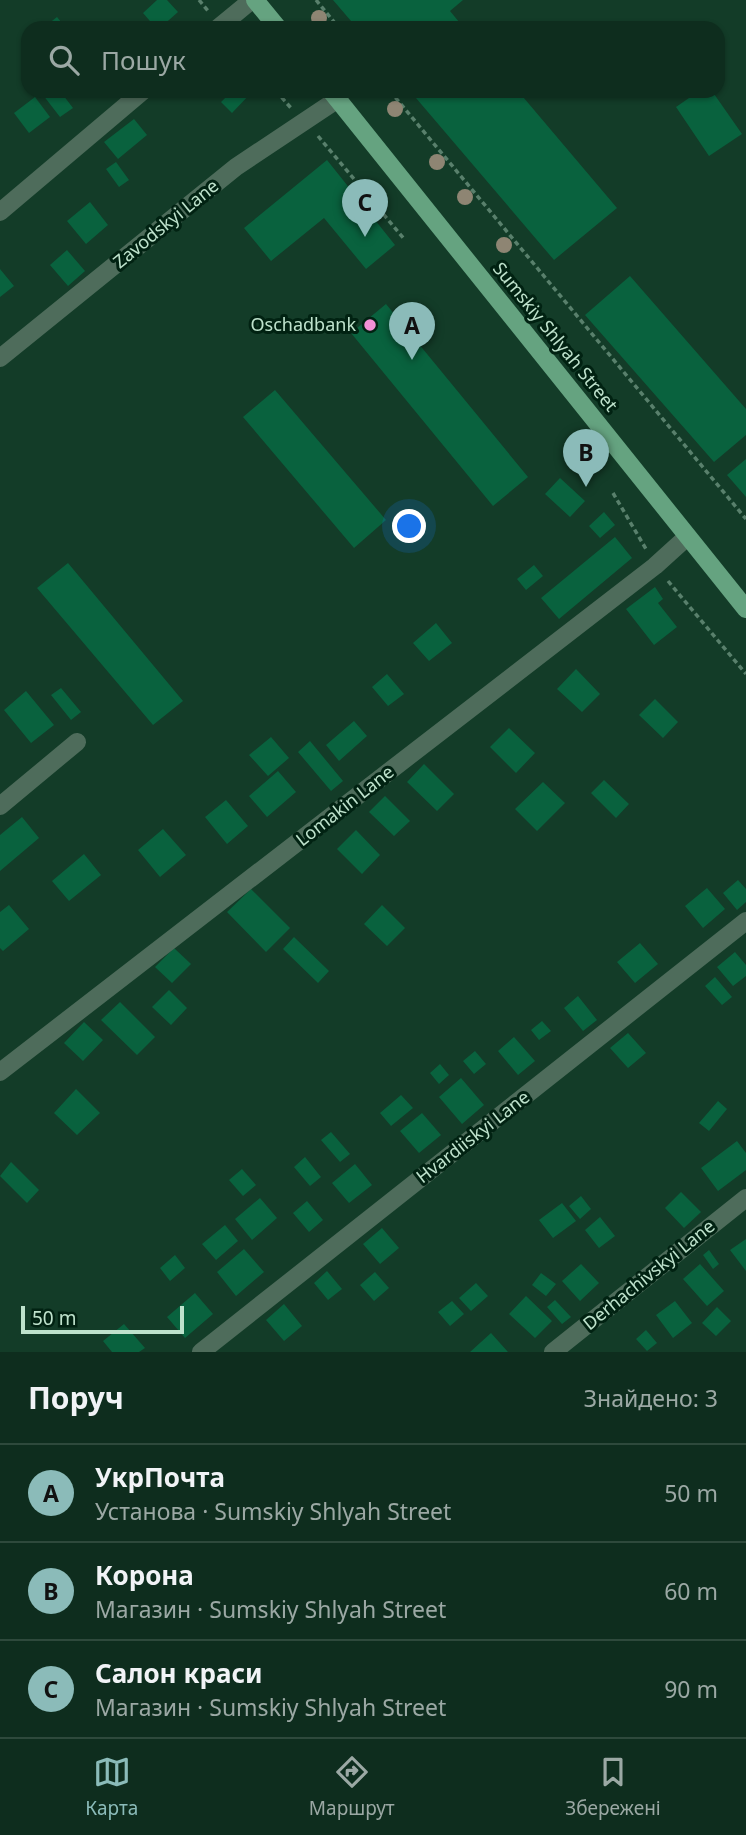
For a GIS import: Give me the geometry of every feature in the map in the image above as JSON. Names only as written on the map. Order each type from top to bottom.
[{"type":"main road","points":[[253,0],[272,21]]},
{"type":"main road","name":"Sumskiy Shlyah Street","points":[[337,98],[746,609]]},
{"type":"street","points":[[227,21],[253,0]]},
{"type":"street","points":[[0,212],[136,98]]},
{"type":"street","name":"Zavodskyi Lane","points":[[0,358],[236,167],[303,122],[331,98]]},
{"type":"street","name":"Lomakin Lane","points":[[0,1072],[655,566],[687,537]]},
{"type":"street","points":[[0,806],[77,742]]},
{"type":"street","name":"Hvardiiskyi Lane","points":[[201,1352],[746,921]]},
{"type":"street","name":"Derhachivskyi Lane","points":[[553,1352],[746,1198]]},
{"type":"path","points":[[316,0],[333,21]]},
{"type":"path","points":[[282,98],[328,146],[405,240]]},
{"type":"path","points":[[396,98],[746,519]]},
{"type":"path","points":[[613,493],[655,566],[746,674]]},
{"type":"building","points":[[157,0],[167,0],[178,12],[168,21],[150,21],[143,13]]},
{"type":"building","points":[[333,0],[463,0],[450,11],[458,21],[351,21]]},
{"type":"building","points":[[36,98],[50,117],[29,133],[14,113]]},
{"type":"building","points":[[45,98],[65,98],[73,108],[60,117]]},
{"type":"building","points":[[225,98],[246,98],[232,113],[221,102]]},
{"type":"building","points":[[416,98],[524,98],[617,208],[554,260]]},
{"type":"building","points":[[689,98],[717,98],[742,134],[709,156],[676,107]]},
{"type":"building","points":[[134,119],[147,135],[118,159],[104,142]]},
{"type":"building","points":[[327,160],[395,245],[366,269],[324,218],[271,261],[244,228]]},
{"type":"building","points":[[116,162],[129,180],[119,187],[106,169]]},
{"type":"building","points":[[90,202],[108,225],[86,244],[67,221]]},
{"type":"building","points":[[67,250],[85,271],[68,286],[50,265]]},
{"type":"building","points":[[0,269],[14,286],[0,297]]},
{"type":"building","points":[[630,276],[746,409],[746,435],[714,462],[585,315]]},
{"type":"building","points":[[386,304],[528,477],[493,506],[351,333]]},
{"type":"building","points":[[275,390],[386,520],[354,548],[243,417]]},
{"type":"building","points":[[746,459],[746,497],[727,475]]},
{"type":"building","points":[[560,478],[585,501],[570,517],[545,494]]},
{"type":"building","points":[[604,512],[615,525],[600,538],[589,526]]},
{"type":"building","points":[[615,537],[632,558],[559,619],[541,598]]},
{"type":"building","points":[[68,563],[183,701],[153,725],[37,588]]},
{"type":"building","points":[[534,565],[543,576],[526,590],[517,579]]},
{"type":"building","points":[[655,587],[663,599],[658,603],[677,627],[654,645],[626,609]]},
{"type":"building","points":[[436,623],[452,643],[429,661],[413,643]]},
{"type":"building","points":[[576,669],[600,694],[582,712],[557,689]]},
{"type":"building","points":[[387,674],[404,694],[388,706],[372,687]]},
{"type":"building","points":[[61,688],[81,712],[71,720],[51,695]]},
{"type":"building","points":[[26,691],[54,725],[31,743],[4,710]]},
{"type":"building","points":[[655,699],[678,722],[663,738],[639,715]]},
{"type":"building","points":[[354,721],[367,736],[339,761],[326,745]]},
{"type":"building","points":[[509,728],[535,753],[516,773],[490,747]]},
{"type":"building","points":[[271,737],[289,758],[268,776],[249,755]]},
{"type":"building","points":[[310,741],[343,781],[331,791],[298,752]]},
{"type":"building","points":[[424,764],[454,794],[437,811],[407,782]]},
{"type":"building","points":[[278,771],[296,792],[267,817],[249,796]]},
{"type":"building","points":[[604,780],[629,804],[616,818],[591,793]]},
{"type":"building","points":[[543,782],[565,803],[537,831],[515,809]]},
{"type":"building","points":[[385,796],[410,821],[394,836],[369,812]]},
{"type":"building","points":[[226,800],[248,826],[227,844],[205,817]]},
{"type":"building","points":[[22,817],[39,838],[0,871],[0,835]]},
{"type":"building","points":[[163,829],[186,855],[160,877],[138,850]]},
{"type":"building","points":[[356,830],[380,855],[362,874],[337,849]]},
{"type":"building","points":[[84,854],[101,875],[69,901],[52,881]]},
{"type":"building","points":[[738,880],[746,889],[746,902],[737,910],[723,893]]},
{"type":"building","points":[[707,888],[725,909],[703,928],[685,906]]},
{"type":"building","points":[[251,889],[290,928],[266,952],[227,912]]},
{"type":"building","points":[[9,905],[29,929],[3,951],[0,948],[0,912]]},
{"type":"building","points":[[382,905],[405,928],[387,946],[364,924]]},
{"type":"building","points":[[294,937],[329,971],[318,983],[283,949]]},
{"type":"building","points":[[640,943],[658,964],[635,983],[617,962]]},
{"type":"building","points":[[174,948],[191,964],[172,983],[155,967]]},
{"type":"building","points":[[735,952],[746,965],[746,976],[733,986],[717,967]]},
{"type":"building","points":[[715,977],[732,997],[722,1005],[705,986]]},
{"type":"building","points":[[169,990],[187,1008],[171,1025],[152,1007]]},
{"type":"building","points":[[578,996],[597,1020],[583,1031],[564,1008]]},
{"type":"building","points":[[120,1002],[155,1037],[137,1055],[101,1020]]},
{"type":"building","points":[[542,1021],[551,1031],[539,1040],[531,1030]]},
{"type":"building","points":[[84,1022],[103,1040],[83,1061],[64,1043]]},
{"type":"building","points":[[628,1033],[646,1053],[628,1068],[610,1048]]},
{"type":"building","points":[[514,1037],[535,1061],[518,1075],[498,1051]]},
{"type":"building","points":[[475,1051],[486,1064],[474,1074],[463,1061]]},
{"type":"building","points":[[440,1064],[449,1075],[439,1084],[430,1073]]},
{"type":"building","points":[[461,1078],[484,1105],[462,1124],[439,1097]]},
{"type":"building","points":[[76,1089],[100,1113],[77,1135],[54,1113]]},
{"type":"building","points":[[401,1095],[413,1108],[391,1126],[380,1113]]},
{"type":"building","points":[[718,1101],[727,1109],[709,1131],[699,1123]]},
{"type":"building","points":[[422,1113],[441,1135],[419,1153],[400,1131]]},
{"type":"building","points":[[331,1132],[350,1154],[340,1162],[321,1140]]},
{"type":"building","points":[[737,1141],[746,1153],[746,1170],[718,1191],[701,1168]]},
{"type":"building","points":[[305,1157],[321,1177],[310,1186],[294,1167]]},
{"type":"building","points":[[11,1162],[39,1190],[27,1203],[0,1176]]},
{"type":"building","points":[[355,1164],[372,1185],[349,1203],[332,1183]]},
{"type":"building","points":[[242,1169],[256,1185],[243,1196],[229,1180]]},
{"type":"building","points":[[681,1192],[701,1212],[684,1228],[665,1208]]},
{"type":"building","points":[[581,1196],[591,1209],[580,1219],[569,1206]]},
{"type":"building","points":[[260,1198],[277,1218],[252,1240],[235,1219]]},
{"type":"building","points":[[307,1201],[323,1220],[309,1232],[293,1213]]},
{"type":"building","points":[[562,1203],[576,1221],[553,1238],[539,1220]]},
{"type":"building","points":[[600,1217],[615,1236],[599,1248],[585,1230]]},
{"type":"building","points":[[225,1225],[238,1241],[216,1260],[202,1244]]},
{"type":"building","points":[[382,1228],[399,1248],[380,1264],[363,1244]]},
{"type":"building","points":[[746,1239],[746,1271],[730,1250]]},
{"type":"building","points":[[244,1249],[264,1272],[236,1296],[217,1272]]},
{"type":"building","points":[[709,1250],[719,1264],[713,1269],[703,1255]]},
{"type":"building","points":[[175,1255],[185,1268],[170,1281],[160,1268]]},
{"type":"building","points":[[581,1264],[599,1283],[580,1301],[562,1281]]},
{"type":"building","points":[[700,1264],[724,1291],[707,1306],[683,1279]]},
{"type":"building","points":[[327,1271],[342,1289],[328,1300],[314,1283]]},
{"type":"building","points":[[375,1272],[389,1288],[374,1301],[360,1285]]},
{"type":"building","points":[[541,1273],[556,1284],[546,1296],[532,1285]]},
{"type":"building","points":[[476,1283],[488,1296],[471,1311],[459,1298]]},
{"type":"building","points":[[195,1293],[213,1314],[185,1338],[167,1317]]},
{"type":"building","points":[[526,1296],[552,1321],[535,1338],[509,1314]]},
{"type":"building","points":[[555,1300],[571,1317],[562,1324],[547,1307]]},
{"type":"building","points":[[452,1301],[464,1314],[450,1326],[438,1312]]},
{"type":"building","points":[[675,1301],[692,1323],[673,1338],[656,1315]]},
{"type":"building","points":[[284,1304],[302,1326],[284,1341],[266,1320]]},
{"type":"building","points":[[717,1307],[731,1321],[716,1336],[702,1323]]},
{"type":"building","points":[[124,1324],[145,1348],[139,1352],[112,1352],[103,1341]]},
{"type":"building","points":[[646,1330],[657,1343],[647,1351],[636,1339]]},
{"type":"building","points":[[491,1333],[508,1352],[470,1352]]},
{"type":"place","name":"Салон краси","points":[[365,237]]},
{"type":"place","name":"Oschadbank","points":[[370,325]]},
{"type":"place","name":"УкрПочта","points":[[412,360]]},
{"type":"place","name":"Корона","points":[[586,487]]}]
